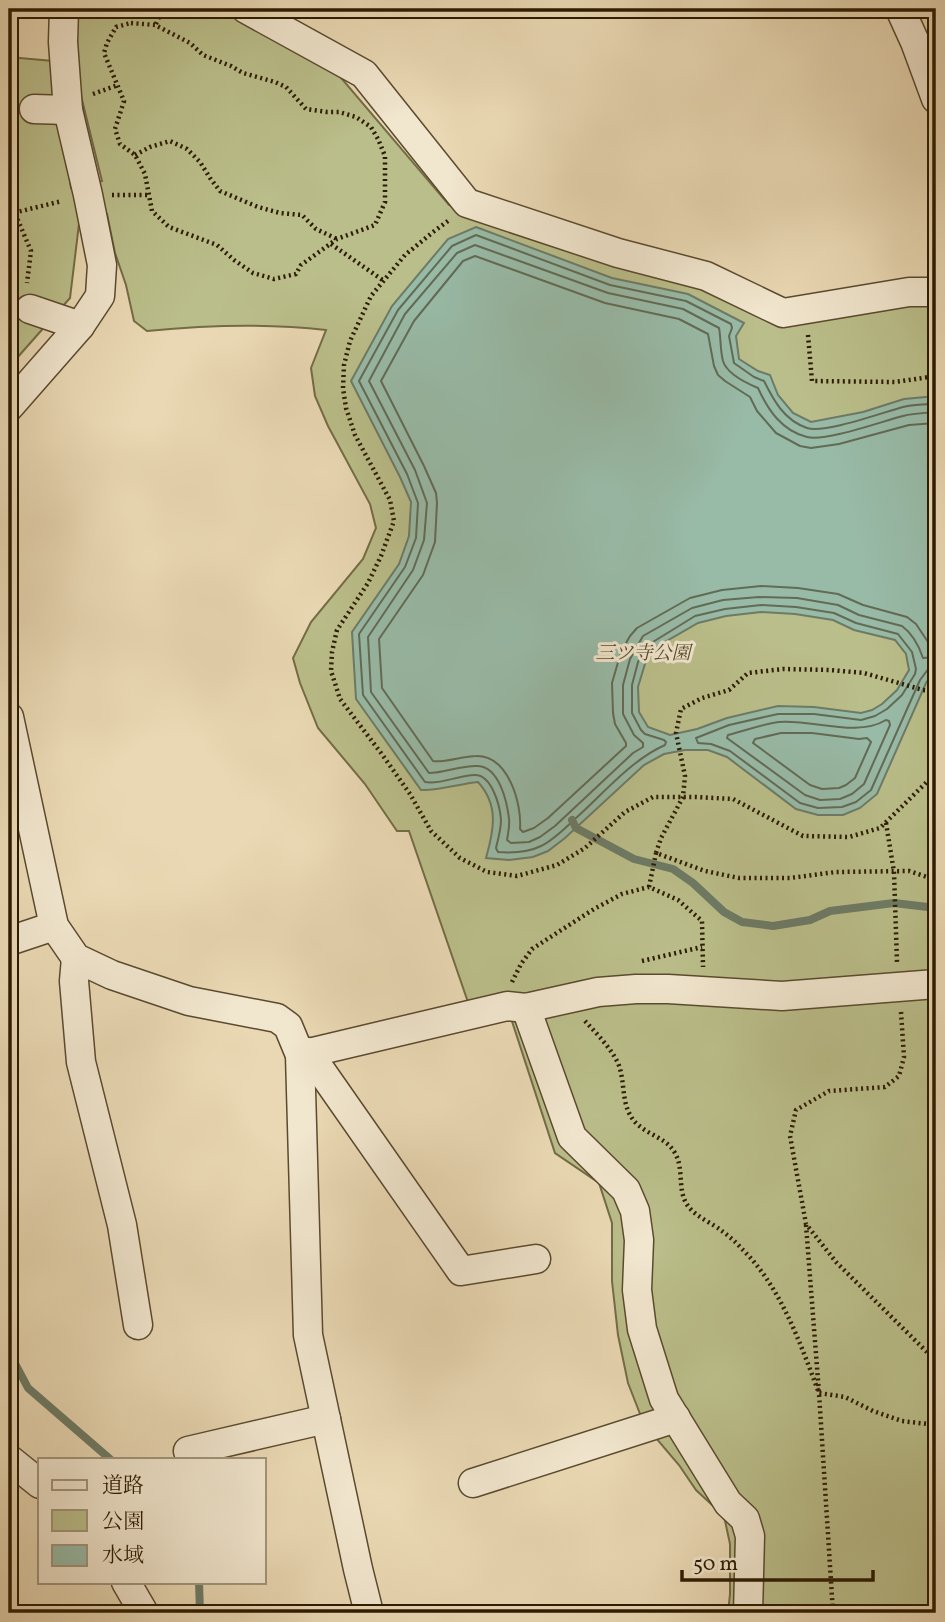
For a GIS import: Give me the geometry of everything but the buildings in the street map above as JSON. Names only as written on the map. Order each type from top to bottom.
[{"type":"street","points":[[9,407],[80,326],[100,296],[102,265],[63,43],[64,9]]},
{"type":"street","points":[[246,9],[364,74],[467,203],[618,253],[706,276],[783,313],[909,292],[936,292]]},
{"type":"street","points":[[900,9],[936,99]]},
{"type":"street","points":[[34,109],[75,104]]},
{"type":"street","points":[[28,299],[80,326]]},
{"type":"street","points":[[9,717],[54,926],[76,958],[112,975],[189,1001],[276,1018],[288,1026],[304,1053],[461,1271],[536,1259]]},
{"type":"street","points":[[9,941],[54,926]]},
{"type":"street","points":[[76,958],[74,981],[81,1062],[122,1225],[138,1325]]},
{"type":"street","points":[[304,1053],[598,992],[668,989],[782,996],[936,984]]},
{"type":"street","points":[[517,1007],[572,1137],[626,1190],[635,1212],[639,1240],[637,1290],[642,1329],[653,1370],[664,1399],[728,1503],[745,1519],[750,1536],[748,1613]]},
{"type":"street","points":[[304,1053],[308,1335],[369,1613]]},
{"type":"street","points":[[473,1483],[676,1418]]},
{"type":"street","points":[[187,1451],[326,1419]]},
{"type":"street","points":[[9,1459],[38,1481]]},
{"type":"street","points":[[127,1584],[144,1613]]},
{"type":"path","points":[[102,9],[116,9]]},
{"type":"path","points":[[155,25],[160,15],[159,9]]},
{"type":"path","points":[[131,23],[155,25],[190,43],[203,55],[286,88],[306,109],[340,112],[356,117],[371,127],[385,156],[385,202],[375,225],[337,239],[301,264],[296,274],[274,279],[253,273],[217,245],[169,227],[152,211],[145,174],[135,155],[120,144],[115,129],[124,100],[118,85],[104,53],[116,27],[131,23]]},
{"type":"path","points":[[75,104],[118,85]]},
{"type":"path","points":[[135,155],[170,141],[187,149],[200,162],[220,191],[258,207],[302,215],[316,229],[337,239]]},
{"type":"path","points":[[9,214],[88,195],[150,195]]},
{"type":"path","points":[[9,199],[31,251],[28,299]]},
{"type":"path","points":[[451,219],[405,255],[371,296],[350,341],[342,388],[346,408],[355,435],[390,500],[394,521],[372,574],[337,630],[331,671],[340,699],[410,794],[431,831],[460,858],[487,872],[517,876],[557,865],[585,848],[625,812],[653,797],[733,800],[803,836],[849,837],[880,828],[936,773]]},
{"type":"path","points":[[331,244],[384,281]]},
{"type":"path","points":[[808,329],[812,381],[895,382],[936,376]]},
{"type":"path","points":[[649,887],[660,838],[683,797],[685,776],[676,733],[681,709],[702,698],[729,690],[748,673],[783,669],[864,673],[923,690],[936,691]]},
{"type":"path","points":[[832,1613],[806,1224],[790,1136],[796,1110],[829,1091],[885,1087],[899,1076],[904,1057],[894,872],[886,823]]},
{"type":"path","points":[[656,853],[705,871],[739,878],[909,871],[936,880]]},
{"type":"path","points":[[517,1007],[512,982],[532,949],[622,894],[649,887],[678,900],[702,921],[703,975]]},
{"type":"path","points":[[565,998],[611,1049],[619,1066],[628,1111],[635,1122],[673,1147],[678,1159],[684,1200],[690,1209],[722,1230],[759,1266],[796,1332],[819,1393]]},
{"type":"path","points":[[806,1224],[836,1262],[936,1361]]},
{"type":"path","points":[[819,1393],[845,1397],[902,1421],[936,1425]]},
{"type":"green space","name":"三ツ寺公園","points":[[71,9],[225,9],[337,73],[449,205],[609,262],[693,284],[774,321],[936,301],[936,1613],[728,1613],[730,1544],[724,1516],[696,1490],[679,1465],[644,1424],[628,1383],[618,1335],[612,1281],[612,1223],[599,1183],[555,1153],[507,1006],[470,1008],[409,831],[397,831],[365,784],[318,728],[300,683],[293,658],[311,622],[363,559],[376,528],[370,504],[315,396],[311,368],[326,330],[237,326],[147,331],[134,321],[107,214],[79,224],[70,298],[9,367],[9,57],[53,61],[71,188],[102,181],[69,47]]},
{"type":"water","points":[[476,227],[612,278],[688,294],[744,323],[736,336],[739,359],[770,375],[778,395],[793,413],[811,422],[863,412],[904,399],[936,396],[936,668],[926,683],[877,794],[860,808],[843,815],[818,815],[796,809],[727,757],[708,750],[685,750],[664,754],[644,765],[548,851],[533,857],[509,860],[486,858],[493,818],[489,800],[478,782],[421,790],[356,699],[352,632],[399,564],[409,536],[411,502],[351,381],[392,306],[448,239]],"holes":[[[761,612],[833,620],[854,630],[895,640],[906,654],[909,670],[897,690],[882,704],[861,713],[778,706],[670,735],[648,727],[639,712],[638,687],[653,649],[698,623],[726,616]]]},
{"type":"waterway","points":[[572,820],[576,828],[634,859],[673,869],[693,883],[724,912],[742,922],[773,926],[810,920],[830,911],[894,903],[936,908]]},
{"type":"waterway","points":[[9,1345],[10,1354],[28,1388],[109,1458]]},
{"type":"waterway","points":[[199,1584],[200,1613]]}]
